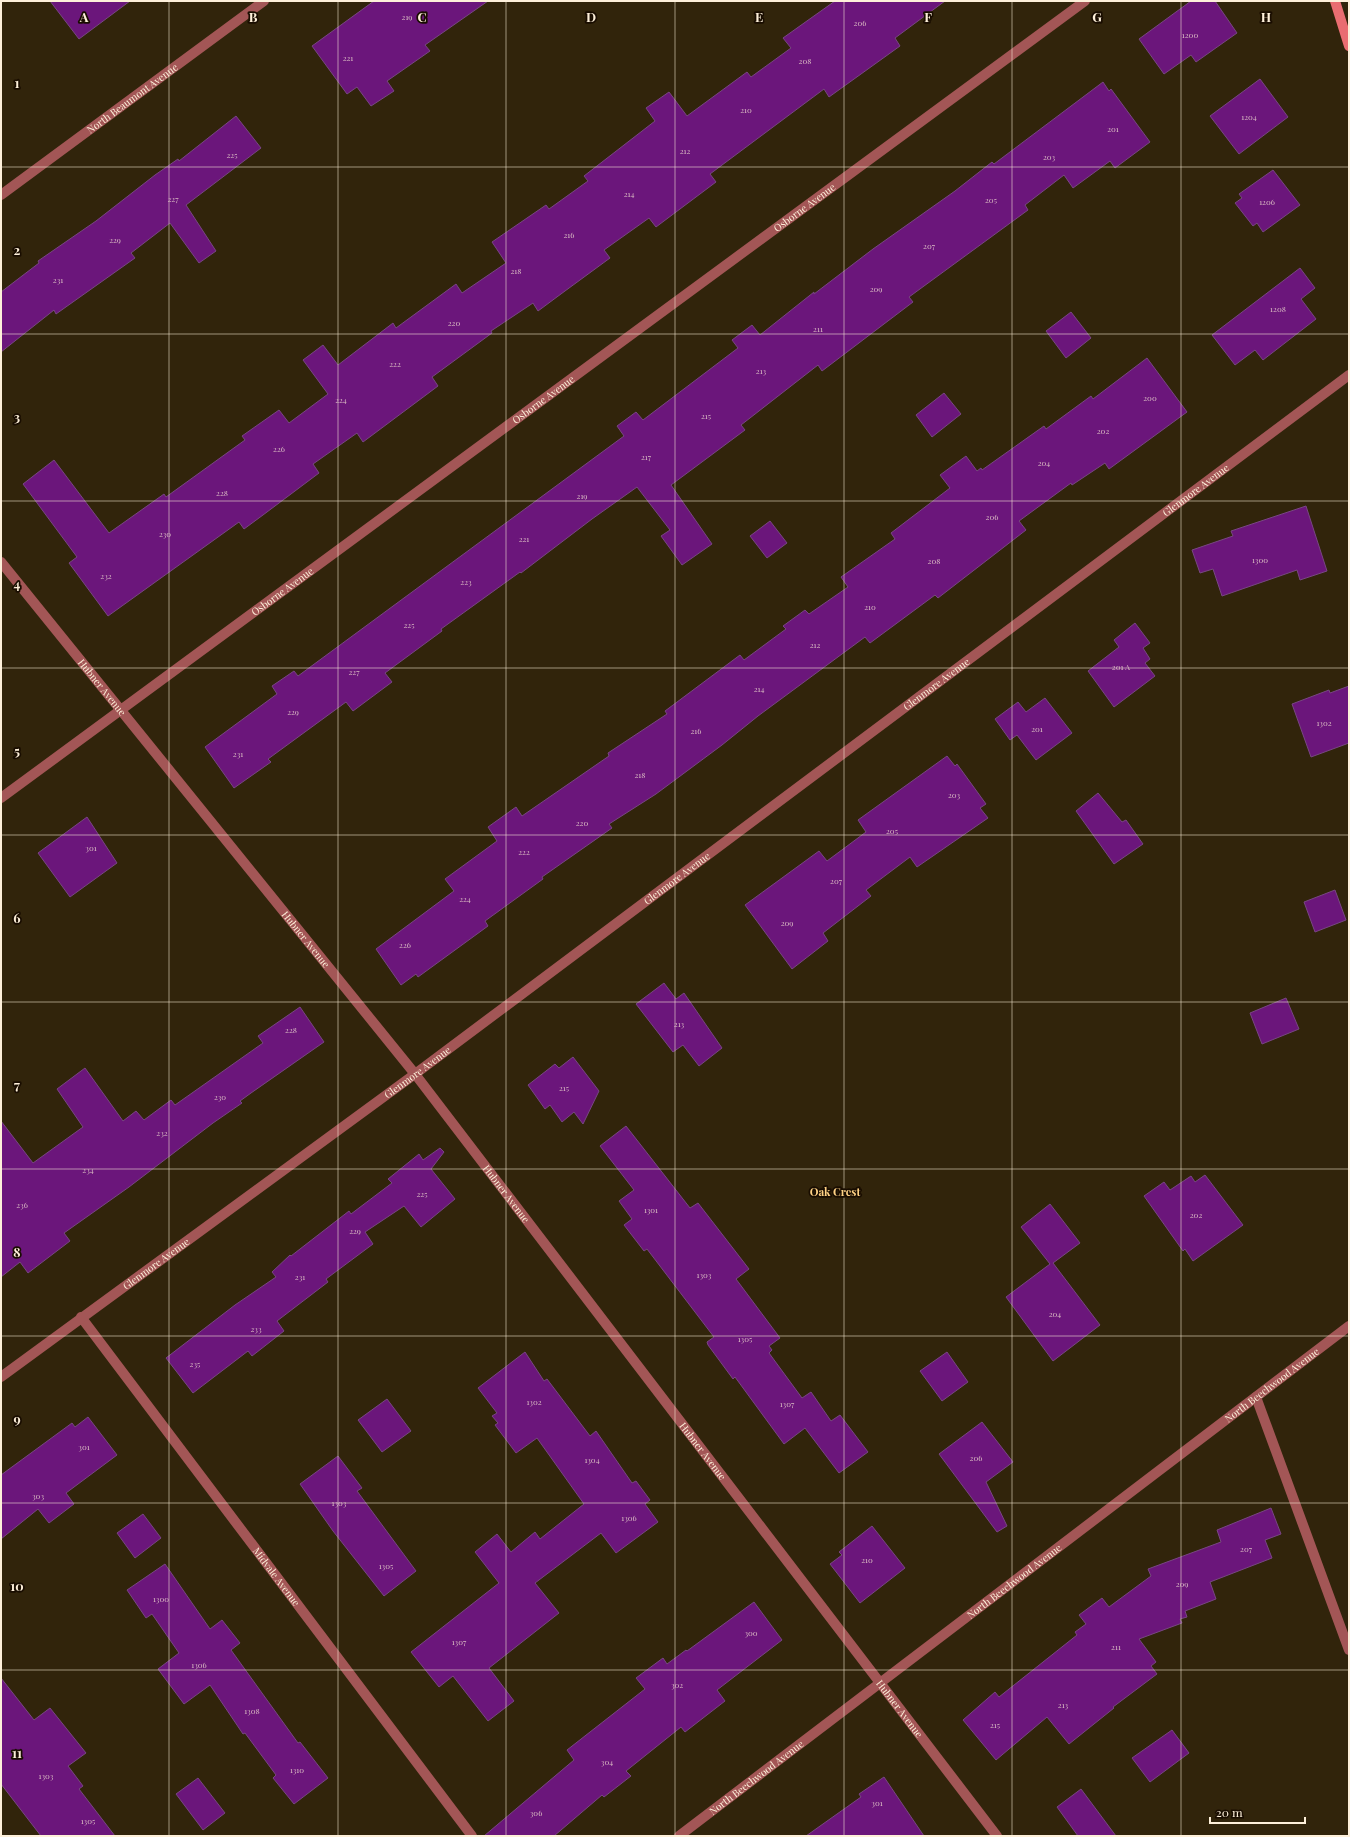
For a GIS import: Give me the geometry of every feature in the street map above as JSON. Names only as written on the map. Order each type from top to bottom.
[{"type":"main road","points":[[1335,1],[1349,46]]},
{"type":"street","name":"North Beaumont Avenue","points":[[1,195],[264,1]]},
{"type":"street","name":"Osborne Avenue","points":[[1,798],[1085,1]]},
{"type":"street","name":"Glenmore Avenue","points":[[1,1377],[415,1074],[1349,375]]},
{"type":"street","name":"Hubner Avenue","points":[[1,562],[415,1074],[997,1836]]},
{"type":"street","name":"Midvale Avenue","points":[[81,1317],[472,1836]]},
{"type":"street","name":"North Beechwood Avenue","points":[[679,1836],[1349,1326]]},
{"type":"street","points":[[1256,1397],[1349,1650]]},
{"type":"building","points":[[50,1],[130,1],[79,39]]},
{"type":"building","points":[[374,1],[488,1],[425,45],[430,51],[387,81],[394,91],[371,106],[357,87],[347,94],[312,46]]},
{"type":"building","points":[[835,1],[945,1],[895,38],[900,46],[829,97],[824,89],[710,174],[716,182],[656,227],[649,218],[604,250],[610,258],[538,311],[533,303],[491,331],[492,333],[432,377],[438,386],[363,442],[357,433],[313,464],[319,473],[244,529],[239,522],[108,616],[69,563],[77,557],[23,484],[54,460],[109,533],[164,494],[166,497],[245,440],[242,436],[279,410],[289,423],[328,394],[303,360],[323,345],[338,365],[393,323],[396,328],[456,284],[462,293],[506,263],[492,242],[546,205],[549,209],[588,181],[584,176],[655,121],[646,108],[669,92],[687,116],[747,72],[751,77],[791,48],[783,38]]},
{"type":"building","points":[[1191,1],[1215,1],[1237,33],[1196,62],[1191,55],[1164,74],[1139,39]]},
{"type":"building","points":[[1260,79],[1288,117],[1239,154],[1210,116]]},
{"type":"building","points":[[1103,82],[1109,91],[1111,89],[1150,142],[1115,168],[1110,161],[1073,188],[1064,175],[1025,205],[1028,210],[909,297],[913,302],[822,371],[818,365],[741,425],[745,430],[671,485],[712,544],[682,565],[661,536],[670,530],[637,487],[521,573],[520,572],[441,629],[442,631],[385,673],[392,682],[353,711],[346,702],[268,759],[271,762],[234,788],[205,747],[277,694],[272,686],[294,671],[298,676],[624,436],[617,426],[636,412],[643,420],[738,348],[732,340],[752,325],[760,335],[814,292],[814,294],[873,249],[955,191],[992,162],[994,164]]},
{"type":"building","points":[[236,116],[261,148],[186,205],[216,251],[199,263],[170,223],[131,253],[135,258],[56,314],[54,310],[1,352],[1,292],[39,263],[38,261],[96,221],[155,175],[178,159],[179,161]]},
{"type":"building","points":[[1273,170],[1300,205],[1263,232],[1257,223],[1253,226],[1235,203],[1242,198],[1239,194]]},
{"type":"building","points":[[1300,268],[1315,288],[1301,299],[1316,319],[1263,360],[1255,350],[1235,365],[1212,335]]},
{"type":"building","points":[[1071,312],[1091,338],[1066,358],[1046,331]]},
{"type":"building","points":[[1147,358],[1187,412],[1109,469],[1105,463],[1072,485],[1071,483],[1019,521],[1026,530],[938,598],[935,595],[870,643],[865,637],[656,794],[609,824],[612,828],[542,877],[543,879],[485,921],[488,926],[418,977],[416,974],[401,985],[376,949],[454,891],[445,879],[497,841],[488,827],[516,807],[522,816],[609,756],[608,753],[667,714],[665,711],[740,655],[744,660],[786,629],[783,626],[805,610],[809,614],[848,587],[841,577],[895,539],[891,533],[950,488],[940,475],[966,456],[977,471],[981,468],[982,470],[1044,426],[1046,429],[1091,396],[1093,399]]},
{"type":"building","points":[[944,393],[961,414],[932,437],[916,415]]},
{"type":"building","points":[[1306,506],[1327,571],[1300,580],[1297,570],[1222,596],[1213,569],[1200,573],[1192,550],[1233,536],[1231,531]]},
{"type":"building","points":[[770,521],[787,543],[767,558],[750,536]]},
{"type":"building","points":[[1135,623],[1150,643],[1143,648],[1150,659],[1145,663],[1155,676],[1114,707],[1088,671],[1119,647],[1114,640]]},
{"type":"building","points":[[1349,686],[1349,743],[1311,757],[1292,704],[1329,690],[1330,693]]},
{"type":"building","points":[[1045,698],[1072,733],[1036,760],[1017,735],[1010,740],[995,719],[1018,702],[1026,712]]},
{"type":"building","points":[[947,756],[955,766],[957,764],[986,804],[980,808],[988,818],[917,867],[910,857],[866,890],[871,896],[823,933],[828,941],[792,969],[745,905],[819,851],[827,861],[866,832],[858,820]]},
{"type":"building","points":[[1098,793],[1122,822],[1126,820],[1143,844],[1114,864],[1076,811]]},
{"type":"building","points":[[87,817],[117,863],[70,897],[38,853]]},
{"type":"building","points":[[1335,890],[1346,920],[1315,932],[1304,902]]},
{"type":"building","points":[[664,983],[676,999],[684,993],[722,1048],[699,1066],[683,1045],[673,1052],[636,1004]]},
{"type":"building","points":[[1286,998],[1299,1029],[1262,1044],[1250,1013]]},
{"type":"building","points":[[300,1007],[324,1042],[240,1101],[242,1103],[64,1233],[70,1241],[28,1273],[20,1262],[1,1277],[1,1121],[33,1163],[83,1127],[57,1089],[85,1068],[123,1121],[136,1111],[144,1120],[171,1100],[175,1105],[263,1043],[258,1036]]},
{"type":"building","points":[[573,1057],[599,1091],[583,1124],[574,1112],[562,1122],[550,1105],[545,1109],[528,1085],[555,1064],[559,1068]]},
{"type":"building","points":[[626,1126],[690,1208],[698,1203],[749,1269],[736,1279],[780,1338],[769,1346],[772,1350],[769,1353],[802,1398],[811,1392],[831,1421],[840,1415],[868,1452],[839,1473],[805,1428],[784,1444],[735,1377],[733,1379],[708,1345],[707,1342],[714,1337],[647,1249],[644,1251],[624,1225],[632,1219],[619,1201],[634,1190],[600,1146]]},
{"type":"building","points":[[440,1148],[444,1152],[431,1169],[455,1199],[421,1227],[404,1206],[365,1232],[373,1244],[326,1279],[328,1282],[277,1321],[284,1331],[252,1356],[248,1351],[193,1393],[166,1358],[235,1305],[276,1277],[272,1272],[290,1255],[291,1256],[349,1211],[351,1214],[392,1183],[388,1179],[419,1154],[423,1160]]},
{"type":"building","points":[[1205,1175],[1243,1225],[1193,1261],[1185,1249],[1183,1251],[1144,1196],[1164,1182],[1170,1190],[1191,1176],[1195,1182]]},
{"type":"building","points":[[1050,1204],[1080,1243],[1053,1263],[1100,1325],[1053,1361],[1006,1297],[1050,1264],[1021,1227]]},
{"type":"building","points":[[525,1352],[544,1381],[547,1379],[590,1436],[596,1431],[632,1483],[636,1481],[650,1500],[645,1504],[658,1522],[616,1553],[601,1533],[535,1583],[559,1613],[489,1668],[514,1701],[488,1721],[453,1676],[439,1687],[411,1652],[499,1583],[475,1552],[497,1534],[511,1552],[535,1532],[540,1539],[584,1504],[537,1438],[516,1453],[495,1425],[498,1423],[492,1416],[497,1413],[478,1388]]},
{"type":"building","points":[[947,1352],[968,1382],[942,1401],[920,1371]]},
{"type":"building","points":[[387,1399],[411,1431],[382,1452],[358,1420]]},
{"type":"building","points":[[88,1417],[117,1455],[66,1493],[74,1504],[49,1523],[38,1509],[1,1539],[1,1475],[72,1423],[75,1427]]},
{"type":"building","points":[[982,1422],[1013,1462],[986,1482],[1007,1526],[997,1532],[939,1454]]},
{"type":"building","points":[[338,1456],[362,1488],[357,1491],[416,1571],[384,1596],[333,1531],[300,1484]]},
{"type":"building","points":[[1271,1508],[1281,1534],[1265,1540],[1272,1558],[1210,1582],[1216,1599],[1185,1611],[1187,1617],[1180,1619],[1182,1623],[1139,1639],[1156,1662],[1151,1666],[1157,1674],[1113,1707],[1114,1708],[1069,1744],[1047,1717],[996,1760],[963,1720],[995,1692],[999,1697],[1077,1635],[1075,1632],[1086,1624],[1079,1615],[1102,1598],[1109,1607],[1151,1576],[1148,1569],[1221,1542],[1217,1530]]},
{"type":"building","points":[[143,1514],[161,1538],[135,1558],[117,1533]]},
{"type":"building","points":[[872,1526],[905,1568],[860,1603],[830,1564],[842,1555],[839,1552]]},
{"type":"building","points":[[165,1564],[210,1629],[222,1620],[240,1643],[231,1650],[298,1743],[300,1742],[328,1778],[294,1804],[273,1778],[276,1775],[245,1733],[243,1734],[210,1685],[184,1704],[158,1669],[179,1653],[152,1614],[146,1618],[127,1590]]},
{"type":"building","points":[[754,1602],[782,1640],[717,1690],[725,1701],[685,1732],[681,1727],[626,1771],[631,1776],[604,1797],[602,1795],[554,1836],[484,1836],[574,1760],[567,1750],[645,1689],[636,1678],[663,1658],[667,1664]]},
{"type":"building","points":[[1,1678],[34,1720],[50,1708],[86,1753],[68,1766],[83,1786],[79,1789],[115,1836],[41,1836],[1,1784]]},
{"type":"building","points":[[1172,1730],[1189,1753],[1150,1782],[1132,1758]]},
{"type":"building","points":[[884,1777],[924,1836],[806,1836],[861,1797],[859,1794]]},
{"type":"building","points":[[198,1778],[225,1813],[203,1830],[176,1794]]},
{"type":"building","points":[[1081,1789],[1116,1836],[1078,1836],[1057,1807]]},
{"type":"district","name":"Oak Crest","points":[[835,1192]]}]
